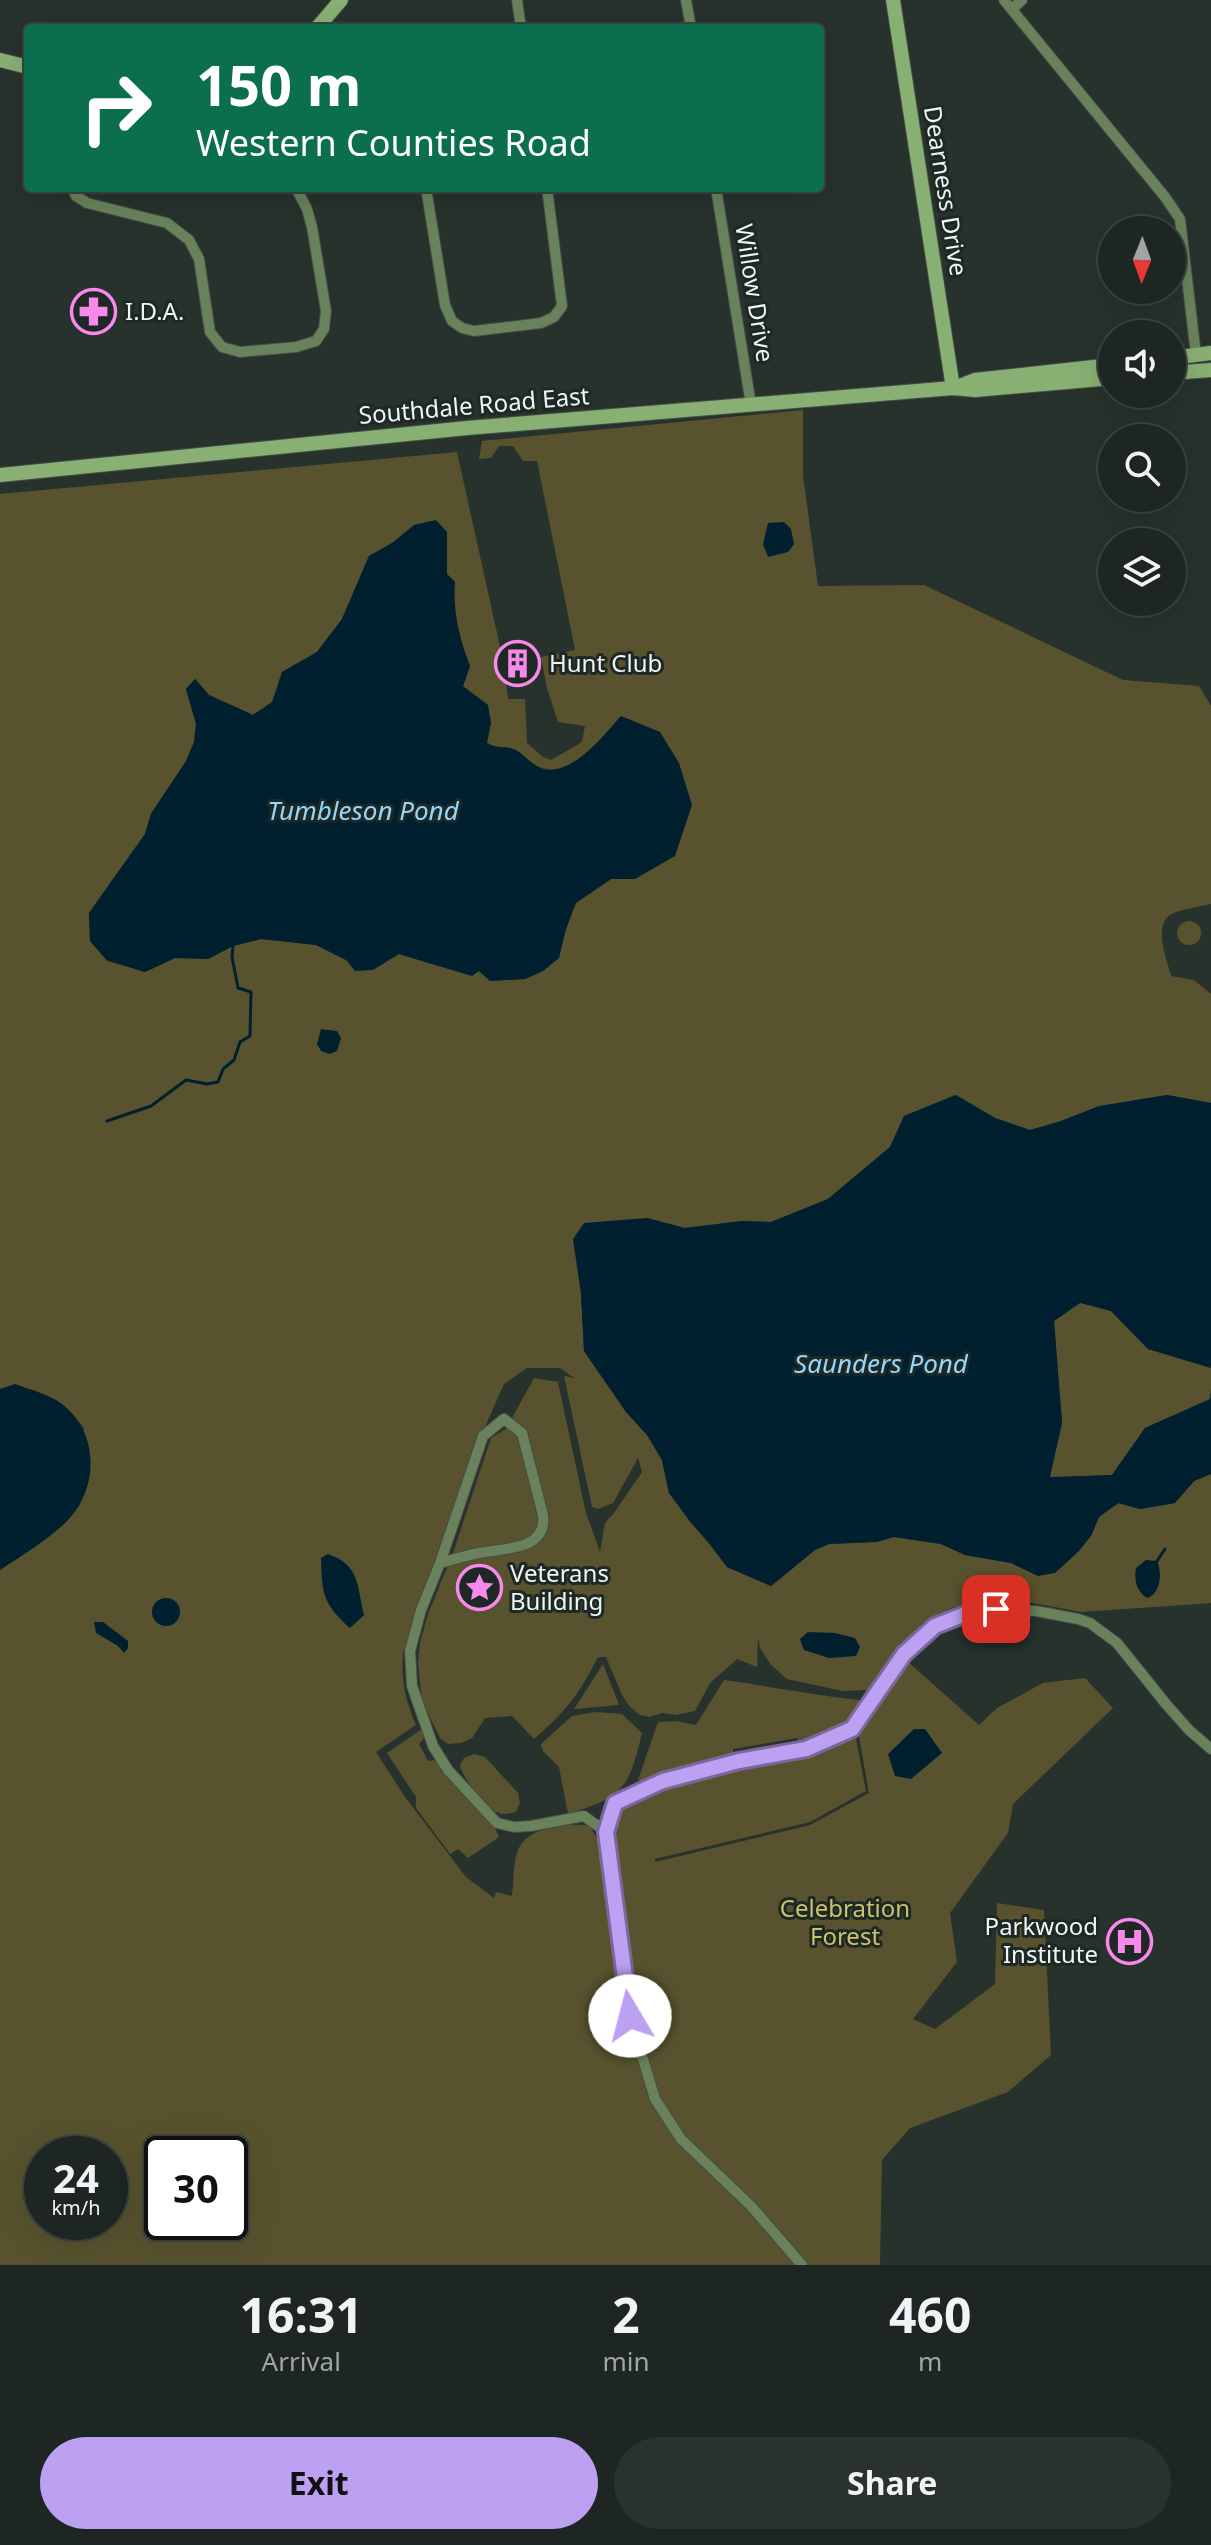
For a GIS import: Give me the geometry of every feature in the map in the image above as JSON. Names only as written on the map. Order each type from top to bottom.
[{"type":"main road","points":[[321,24],[341,0]]},
{"type":"main road","name":"Dearness Drive","points":[[893,0],[953,388]]},
{"type":"main road","points":[[0,60],[24,66]]},
{"type":"main road","name":"Southdale Road East","points":[[953,388],[975,380],[1098,367]]},
{"type":"main road","points":[[1186,372],[1211,370]]},
{"type":"main road","name":"Southdale Road East","points":[[0,475],[467,428],[953,388],[975,390],[1098,379]]},
{"type":"street","points":[[517,0],[520,24]]},
{"type":"street","points":[[686,0],[690,24]]},
{"type":"street","points":[[1022,0],[1008,4],[1180,219],[1203,354]]},
{"type":"street","points":[[74,192],[87,203],[167,223],[189,240],[199,259],[210,332],[222,347],[240,352],[296,347],[316,341],[324,329],[326,311],[312,227],[298,192]]},
{"type":"street","points":[[427,192],[445,305],[452,321],[474,331],[541,323],[554,317],[562,306],[548,192]]},
{"type":"street","name":"Willow Drive","points":[[717,192],[751,405]]},
{"type":"street","points":[[440,1563],[480,1552],[524,1546],[536,1539],[542,1529],[543,1515],[522,1433],[504,1419],[483,1436],[421,1610],[410,1651],[412,1686],[433,1746],[448,1770],[497,1823],[514,1827],[531,1826],[584,1816],[606,1832]]},
{"type":"street","points":[[802,2265],[751,2206],[681,2139],[655,2099],[630,2016],[606,1832],[615,1803],[663,1781],[739,1761],[806,1749],[852,1729],[904,1654],[935,1626],[982,1610],[1036,1611],[1090,1623],[1117,1643],[1189,1730],[1211,1749]]},
{"type":"green space","name":"Celebration Forest","points":[[803,410],[803,476],[818,586],[924,585],[1123,680],[1199,686],[1211,706],[1211,904],[1174,913],[1167,918],[1163,924],[1162,942],[1171,976],[1194,980],[1211,994],[1211,1103],[1167,1095],[1136,1100],[1030,1130],[995,1118],[955,1095],[904,1116],[890,1147],[828,1199],[771,1222],[742,1221],[685,1228],[647,1218],[581,1294],[584,1351],[662,1460],[669,1493],[727,1567],[771,1586],[815,1550],[829,1544],[876,1542],[894,1537],[941,1544],[965,1555],[1011,1563],[1039,1576],[1091,1536],[1099,1517],[1119,1503],[1140,1509],[1175,1503],[1194,1481],[1211,1474],[1211,1603],[1082,1612],[1021,1601],[979,1600],[952,1608],[923,1623],[867,1690],[842,1691],[787,1679],[771,1665],[760,1648],[758,1637],[757,1667],[737,1659],[710,1683],[695,1711],[676,1715],[640,1715],[622,1695],[606,1657],[598,1657],[571,1702],[534,1739],[512,1716],[485,1718],[472,1738],[448,1744],[440,1738],[422,1701],[418,1662],[420,1643],[491,1438],[506,1429],[534,1378],[558,1382],[586,1513],[600,1552],[605,1523],[642,1472],[638,1458],[613,1503],[598,1509],[592,1507],[564,1376],[574,1378],[560,1368],[527,1368],[504,1384],[470,1461],[403,1653],[405,1690],[416,1725],[376,1752],[405,1797],[466,1877],[494,1898],[496,1892],[512,1896],[516,1857],[526,1839],[551,1827],[589,1825],[601,1845],[607,1878],[619,1815],[630,1802],[669,1786],[816,1753],[855,1734],[866,1791],[810,1822],[655,1859],[655,1862],[810,1825],[869,1793],[858,1731],[907,1661],[979,1725],[997,1708],[1043,1683],[1085,1678],[1113,1708],[1013,1804],[1008,1833],[950,1913],[957,1962],[913,2019],[935,2029],[995,1984],[997,1903],[1044,1910],[1051,2055],[1008,2092],[910,2128],[882,2160],[880,2265],[0,2265],[0,1570],[65,1523],[80,1505],[84,1428],[46,1396],[24,1388],[0,1389],[0,494],[457,452],[503,660],[508,699],[525,699],[527,743],[551,760],[582,742],[585,726],[558,722],[541,657],[575,650],[537,461],[523,461],[513,446],[499,446],[491,458],[479,459],[482,441]],"holes":[[[447,532],[447,574],[455,582],[458,625],[470,666],[463,686],[491,723],[486,742],[515,750],[542,768],[558,769],[588,751],[621,716],[635,879],[611,879],[575,903],[566,929],[543,971],[525,979],[490,981],[479,971],[452,970],[399,954],[346,960],[316,945],[261,939],[233,946],[208,959],[175,958],[145,972],[107,961],[90,941],[89,913],[145,834],[151,814],[186,761],[194,742],[196,724],[186,689],[195,679],[209,695],[253,715],[273,702],[282,672],[317,652],[342,619],[369,556],[392,543]]]},
{"type":"green space","points":[[1189,921],[1200,928],[1201,933],[1194,944],[1189,945],[1178,938],[1177,933],[1184,922]]},
{"type":"green space","points":[[1081,1302],[1111,1311],[1148,1349],[1211,1368],[1211,1399],[1145,1428],[1112,1475],[1049,1478],[1062,1423],[1054,1321]]},
{"type":"green space","points":[[603,1664],[619,1705],[574,1709]]},
{"type":"green space","points":[[724,1680],[859,1700],[859,1710],[844,1728],[799,1746],[797,1738],[733,1749],[733,1759],[642,1783],[638,1780],[658,1722],[676,1721],[696,1725]]},
{"type":"green space","points":[[596,1712],[622,1714],[642,1733],[633,1767],[621,1788],[612,1796],[568,1814],[559,1767],[543,1751],[541,1744],[572,1716]]},
{"type":"green space","points":[[422,1729],[425,1737],[419,1744],[428,1761],[437,1760],[494,1826],[499,1837],[468,1858],[458,1849],[450,1854],[416,1808],[416,1797],[387,1753]]},
{"type":"green space","points":[[474,1754],[485,1757],[518,1793],[520,1803],[516,1812],[496,1812],[469,1784],[460,1765],[464,1758]]},
{"type":"water","name":"Tumbleson Pond","points":[[436,520],[447,532],[447,574],[455,582],[458,625],[470,666],[463,686],[488,705],[491,723],[487,743],[516,750],[547,770],[558,769],[578,759],[621,716],[660,732],[679,763],[692,805],[675,856],[635,879],[611,879],[576,903],[559,958],[543,971],[525,979],[490,981],[479,971],[472,976],[399,954],[373,970],[355,971],[346,960],[316,945],[261,939],[233,946],[208,959],[175,958],[145,972],[107,960],[90,941],[89,913],[145,834],[151,814],[186,761],[194,742],[196,724],[186,689],[195,679],[209,695],[253,715],[272,702],[282,672],[317,652],[342,619],[369,556],[414,525]]},
{"type":"water","points":[[784,522],[791,529],[794,544],[788,552],[768,557],[763,544],[768,523]]},
{"type":"water","points":[[321,1029],[337,1031],[341,1038],[337,1051],[330,1054],[321,1051],[317,1044]]},
{"type":"water","name":"Saunders Pond","points":[[956,1095],[995,1118],[1030,1130],[1099,1106],[1167,1095],[1211,1103],[1211,1368],[1148,1349],[1111,1311],[1080,1303],[1054,1321],[1062,1423],[1050,1477],[1112,1475],[1145,1428],[1210,1399],[1211,1390],[1211,1474],[1194,1481],[1175,1503],[1140,1509],[1118,1503],[1099,1517],[1091,1536],[1055,1573],[1038,1576],[1011,1563],[965,1555],[941,1544],[894,1537],[876,1542],[829,1544],[815,1550],[771,1586],[727,1567],[691,1523],[669,1493],[662,1460],[647,1435],[626,1412],[584,1351],[581,1294],[573,1239],[584,1223],[647,1218],[685,1228],[742,1221],[771,1222],[828,1199],[890,1147],[904,1116]]},
{"type":"water","points":[[15,1384],[56,1400],[70,1412],[88,1442],[90,1476],[77,1509],[65,1523],[0,1570],[0,1389]]},
{"type":"water","points":[[328,1554],[352,1570],[358,1586],[364,1615],[350,1628],[334,1612],[326,1598],[321,1558]]},
{"type":"water","points":[[1146,1560],[1157,1561],[1160,1570],[1156,1590],[1147,1598],[1138,1589],[1135,1577],[1136,1568]]},
{"type":"water","points":[[166,1598],[176,1602],[180,1612],[176,1622],[166,1626],[156,1622],[152,1612],[156,1602]]},
{"type":"water","points":[[94,1622],[103,1622],[128,1641],[124,1653],[96,1633]]},
{"type":"water","points":[[808,1632],[835,1633],[855,1638],[860,1647],[856,1656],[829,1658],[804,1650],[800,1639]]},
{"type":"water","points":[[914,1729],[925,1729],[942,1753],[911,1779],[895,1776],[888,1754]]},
{"type":"waterway","points":[[107,1121],[151,1106],[186,1080],[207,1084],[218,1082],[223,1069],[234,1060],[240,1042],[250,1036],[251,992],[238,988],[233,946]]},
{"type":"waterway","points":[[1157,1561],[1165,1549]]},
{"type":"place","name":"I.D.A.","points":[[94,312]]},
{"type":"place","name":"Hunt Club","points":[[518,664]]},
{"type":"place","name":"Veterans Building","points":[[479,1588]]},
{"type":"place","name":"Parkwood Institute","points":[[1129,1941]]},
{"type":"route","points":[[630,2016],[606,1832],[615,1803],[663,1781],[739,1761],[806,1749],[852,1729],[904,1654],[935,1626],[968,1613],[996,1609]]}]
